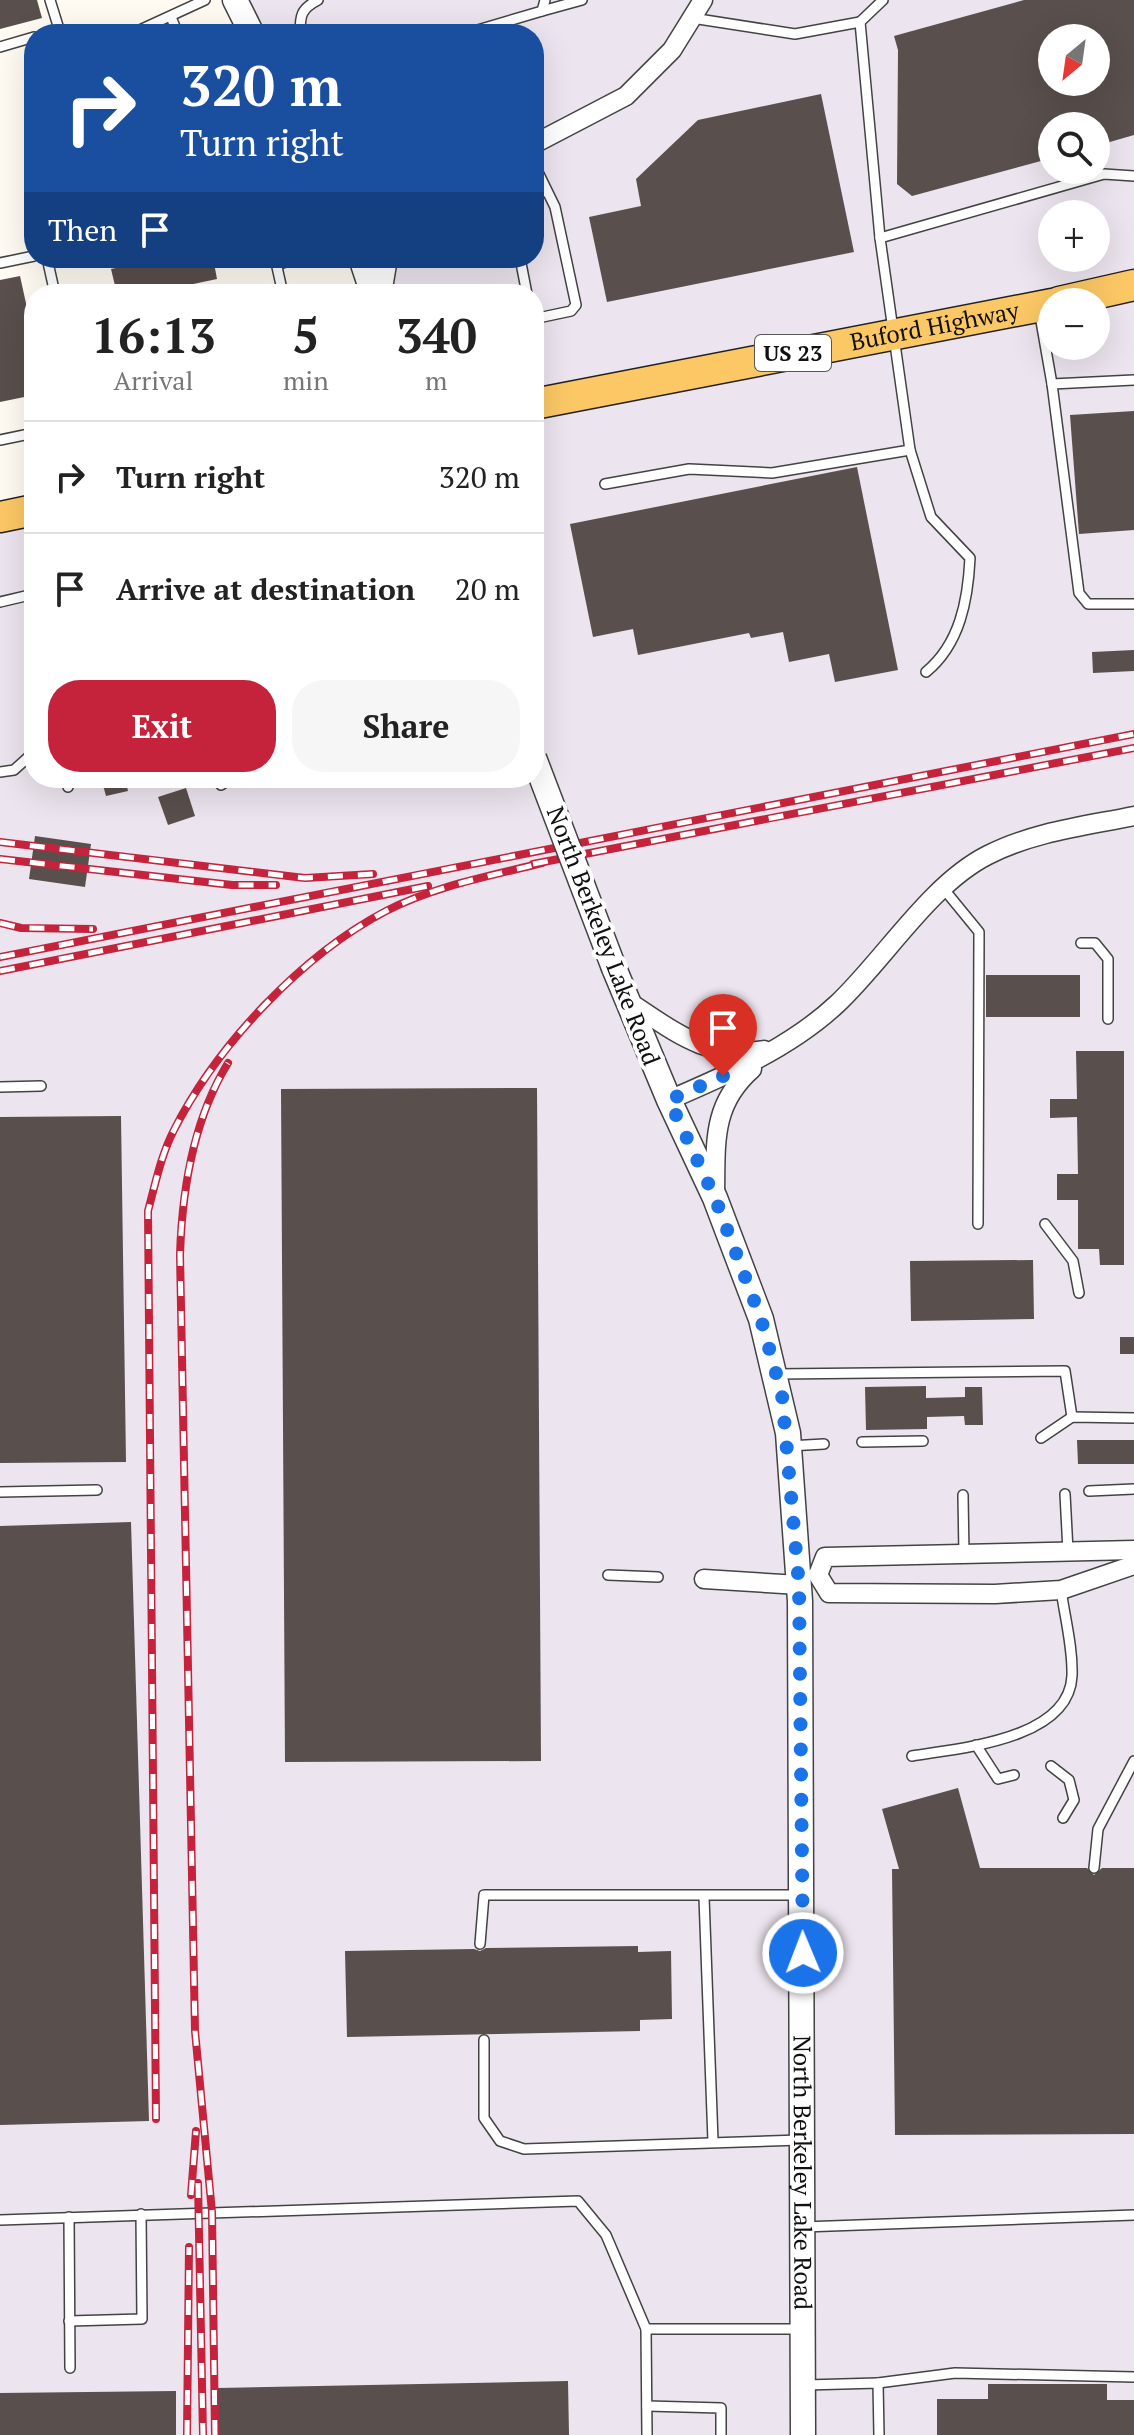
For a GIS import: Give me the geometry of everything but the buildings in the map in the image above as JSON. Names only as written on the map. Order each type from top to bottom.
[{"type":"main road","name":"Buford Highway","points":[[1110,290],[1134,285]]},
{"type":"main road","name":"Buford Highway","points":[[544,402],[1038,306]]},
{"type":"main road","points":[[0,517],[24,516]]},
{"type":"street","points":[[235,0],[247,24]]},
{"type":"street","points":[[544,139],[626,96],[672,50],[703,0]]},
{"type":"street","name":"North Berkeley Lake Road","points":[[544,784],[626,1000],[715,1198],[761,1319],[776,1374],[789,1446],[805,1578],[803,2435]]},
{"type":"street","points":[[669,1100],[743,1067],[835,1006],[943,888],[986,856],[1040,835],[1134,816]]},
{"type":"street","points":[[626,1000],[698,1046],[739,1054],[775,1048]]},
{"type":"street","points":[[715,1198],[719,1118],[732,1086],[775,1048]]},
{"type":"street","points":[[805,1578],[825,1557],[1134,1550]]},
{"type":"street","points":[[704,1579],[805,1578],[829,1593],[995,1594],[1061,1590],[1134,1565]]},
{"type":"lane","points":[[50,0],[57,24]]},
{"type":"lane","points":[[155,24],[205,0]]},
{"type":"lane","points":[[300,24],[300,15],[305,7],[318,0]]},
{"type":"lane","points":[[542,11],[545,0]]},
{"type":"lane","points":[[498,24],[582,0]]},
{"type":"lane","points":[[692,18],[795,34],[860,22],[883,0]]},
{"type":"lane","points":[[171,17],[174,24]]},
{"type":"lane","points":[[860,22],[891,333],[910,450],[931,517],[970,558],[967,605],[939,661],[926,672]]},
{"type":"lane","points":[[0,47],[24,40]]},
{"type":"lane","points":[[880,238],[1104,174],[1134,176]]},
{"type":"lane","points":[[544,186],[555,207],[576,305],[571,311],[544,317]]},
{"type":"lane","points":[[0,263],[24,258]]},
{"type":"lane","points":[[1051,360],[1079,593],[1088,604],[1134,604]]},
{"type":"lane","points":[[1052,384],[1134,380]]},
{"type":"lane","points":[[0,440],[24,435]]},
{"type":"lane","points":[[605,484],[689,469],[772,473],[910,450]]},
{"type":"lane","points":[[0,602],[24,596]]},
{"type":"lane","points":[[0,772],[14,770],[24,761]]},
{"type":"lane","points":[[943,888],[979,932],[978,1224]]},
{"type":"lane","points":[[1081,943],[1095,943],[1108,959],[1108,1019]]},
{"type":"lane","points":[[0,1087],[41,1086]]},
{"type":"lane","points":[[1045,1224],[1073,1261],[1079,1293]]},
{"type":"lane","points":[[776,1374],[1065,1371],[1072,1417]]},
{"type":"lane","points":[[1041,1438],[1072,1417],[1134,1418]]},
{"type":"lane","points":[[862,1442],[923,1441]]},
{"type":"lane","points":[[789,1446],[824,1444]]},
{"type":"lane","points":[[1089,1491],[1134,1489]]},
{"type":"lane","points":[[0,1492],[97,1490]]},
{"type":"lane","points":[[1065,1494],[1068,1551]]},
{"type":"lane","points":[[963,1495],[964,1555]]},
{"type":"lane","points":[[608,1575],[658,1577]]},
{"type":"lane","points":[[912,1756],[976,1745],[1036,1728],[1058,1710],[1072,1680],[1061,1590]]},
{"type":"lane","points":[[976,1745],[998,1779],[1014,1775]]},
{"type":"lane","points":[[1051,1766],[1069,1780],[1074,1800],[1063,1818]]},
{"type":"lane","points":[[1094,1868],[1098,1829],[1133,1768]]},
{"type":"lane","points":[[480,1944],[484,1895],[802,1895]]},
{"type":"lane","points":[[704,1897],[713,2141]]},
{"type":"lane","points":[[484,2040],[484,2118],[500,2141],[524,2149],[803,2140]]},
{"type":"lane","points":[[0,2220],[578,2201],[606,2235],[646,2329],[647,2435]]},
{"type":"lane","points":[[69,2321],[142,2319],[141,2214]]},
{"type":"lane","points":[[803,2227],[1134,2215]]},
{"type":"lane","points":[[69,2217],[70,2368]]},
{"type":"lane","points":[[646,2329],[803,2329]]},
{"type":"lane","points":[[803,2385],[878,2383],[955,2373],[1134,2377]]},
{"type":"lane","points":[[878,2383],[879,2435]]},
{"type":"lane","points":[[647,2406],[721,2408],[721,2435]]},
{"type":"shaded area","points":[[235,0],[1134,0],[1134,2435],[0,2435],[0,516],[24,511],[24,788],[544,788],[544,284],[370,284],[364,268],[544,268],[544,24],[247,24]]},
{"type":"railway","points":[[0,957],[1134,734]]},
{"type":"railway","points":[[533,864],[1134,748]]},
{"type":"railway","points":[[0,842],[305,878],[373,874]]},
{"type":"railway","points":[[0,859],[232,885],[276,885]]},
{"type":"railway","points":[[156,2119],[148,1211],[162,1160],[174,1130],[213,1066],[265,1005],[323,952],[405,902],[463,882],[542,863]]},
{"type":"railway","points":[[0,971],[428,886]]},
{"type":"railway","points":[[0,923],[21,928],[93,929]]},
{"type":"railway","points":[[215,2435],[212,2212],[195,2031],[180,1255],[183,1206],[192,1156],[206,1108],[228,1063]]},
{"type":"railway","points":[[191,2195],[196,2131]]},
{"type":"railway","points":[[198,2183],[203,2435]]},
{"type":"railway","points":[[187,2435],[189,2247]]},
{"type":"route","points":[[723,1076],[669,1100],[715,1198],[761,1319],[782,1395],[788,1433],[799,1585],[803,1953]]}]
